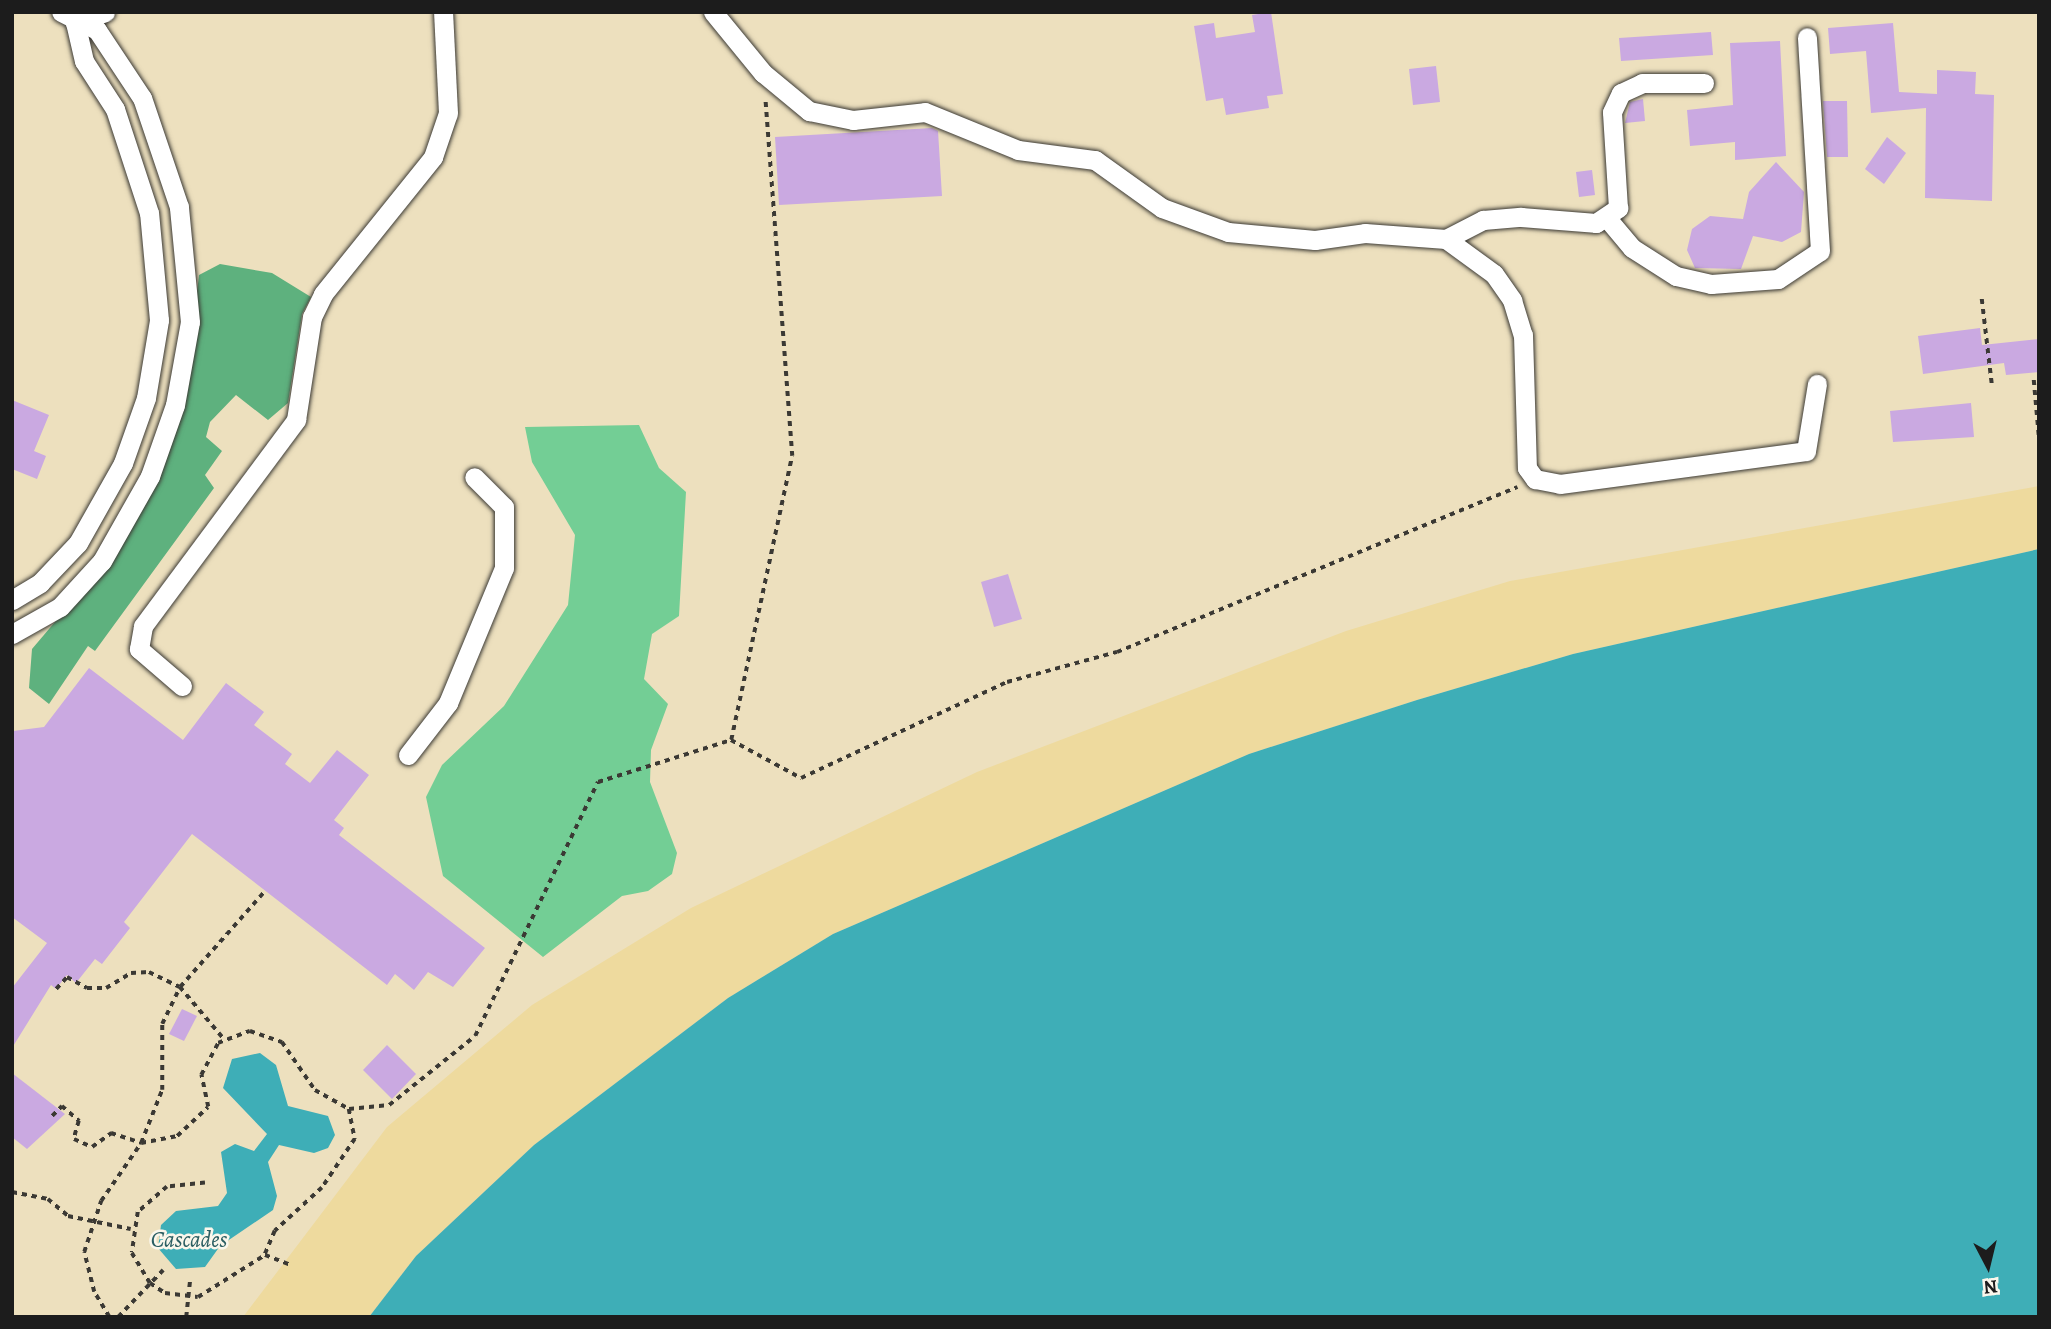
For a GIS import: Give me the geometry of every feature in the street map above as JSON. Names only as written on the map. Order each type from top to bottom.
[{"type":"lane","points":[[68,18],[105,12]]},
{"type":"lane","points":[[183,686],[139,649],[143,626],[296,419],[312,317],[323,293],[433,157],[448,113],[443,12]]},
{"type":"lane","points":[[713,12],[763,73],[809,111],[853,120],[925,112],[1018,150],[1095,160],[1162,208],[1228,232],[1446,239],[1483,220],[1596,223],[1618,208],[1612,112],[1621,93],[1642,83],[1704,83]]},
{"type":"lane","points":[[12,600],[40,583],[78,543],[123,463],[146,398],[159,320],[149,214],[115,109],[83,61],[68,18]]},
{"type":"lane","points":[[12,634],[60,607],[103,561],[150,475],[174,405],[190,322],[179,207],[142,97],[114,47],[97,30],[68,18]]},
{"type":"lane","points":[[1606,217],[1632,248],[1676,276],[1711,284],[1778,279],[1820,251],[1807,37]]},
{"type":"lane","points":[[1446,239],[1494,274],[1512,300],[1523,335],[1527,468],[1535,479],[1560,484],[1806,451],[1817,384]]},
{"type":"lane","points":[[408,755],[448,704],[504,568],[504,508],[474,477]]},
{"type":"path","points":[[732,740],[792,456],[763,73]]},
{"type":"path","points":[[1983,299],[1992,384]]},
{"type":"path","points":[[2034,380],[2039,436]]},
{"type":"path","points":[[52,1116],[62,1106],[79,1121],[74,1139],[92,1147],[111,1133],[141,1143],[177,1136],[208,1107],[201,1075],[224,1040],[250,1031],[282,1042],[315,1090],[349,1109],[389,1105],[475,1036],[598,782],[732,740],[801,778],[1007,682],[1117,652],[1535,479]]},
{"type":"path","points":[[109,1317],[85,1266],[94,1223],[115,1177],[141,1143],[162,1090],[162,1024],[180,987],[265,891]]},
{"type":"path","points":[[56,989],[67,977],[87,988],[106,988],[131,973],[149,972],[180,987],[224,1040]]},
{"type":"path","points":[[205,1184],[158,1192],[138,1212],[132,1230],[132,1254],[150,1283],[188,1297],[218,1289],[265,1255],[293,1209],[322,1188],[347,1155],[355,1126],[349,1109]]},
{"type":"path","points":[[12,1192],[48,1199],[68,1216],[132,1230]]},
{"type":"path","points":[[265,1255],[289,1264]]},
{"type":"path","points":[[118,1317],[163,1270]]},
{"type":"path","points":[[186,1317],[190,1278]]},
{"type":"green space","points":[[220,264],[272,273],[311,297],[302,314],[288,403],[268,420],[236,395],[210,422],[206,437],[222,451],[205,475],[214,488],[95,651],[88,646],[49,704],[29,688],[32,649],[122,543],[164,466],[184,406],[199,275]]},
{"type":"green space","points":[[639,425],[659,468],[686,492],[679,616],[652,634],[644,679],[668,704],[651,750],[650,782],[677,853],[672,874],[648,891],[622,896],[543,957],[443,876],[426,797],[442,765],[504,706],[568,605],[575,535],[532,462],[525,427]]},
{"type":"sand","points":[[2039,486],[2039,549],[1573,654],[1417,700],[1249,754],[833,934],[728,998],[534,1145],[416,1256],[369,1317],[243,1317],[387,1127],[532,1005],[691,908],[977,772],[1346,631],[1510,581]]},
{"type":"water","points":[[2039,549],[2039,1317],[369,1317],[416,1256],[534,1145],[728,998],[833,934],[1249,754],[1417,700],[1573,654]]},
{"type":"water","name":"Cascades","points":[[260,1053],[276,1065],[288,1106],[328,1116],[335,1135],[328,1148],[314,1153],[279,1145],[268,1162],[277,1196],[273,1210],[220,1246],[205,1267],[176,1269],[158,1248],[161,1225],[176,1211],[218,1206],[227,1193],[221,1152],[235,1144],[254,1151],[267,1134],[223,1088],[232,1059]]},
{"type":"building","points":[[1271,12],[1283,94],[1267,96],[1269,108],[1226,115],[1223,98],[1206,101],[1194,26],[1214,23],[1216,38],[1255,32],[1252,15]]},
{"type":"building","points":[[1893,23],[1899,92],[1937,94],[1937,70],[1976,72],[1975,94],[1994,95],[1992,201],[1925,198],[1926,108],[1871,113],[1866,51],[1830,54],[1828,28]]},
{"type":"building","points":[[1711,32],[1713,55],[1621,61],[1619,38]]},
{"type":"building","points":[[1780,41],[1786,156],[1735,160],[1735,142],[1690,146],[1687,110],[1733,105],[1730,43]]},
{"type":"building","points":[[1436,66],[1440,102],[1413,105],[1409,69]]},
{"type":"building","points":[[1643,99],[1645,121],[1625,123],[1630,102]]},
{"type":"building","points":[[1823,101],[1847,101],[1848,157],[1827,157]]},
{"type":"building","points":[[932,128],[938,131],[942,196],[779,205],[775,137]]},
{"type":"building","points":[[1887,137],[1906,153],[1884,184],[1865,169]]},
{"type":"building","points":[[1776,162],[1804,192],[1801,232],[1782,242],[1753,236],[1741,269],[1695,268],[1687,250],[1692,229],[1710,216],[1743,219],[1749,192]]},
{"type":"building","points":[[1592,170],[1595,195],[1579,197],[1576,172]]},
{"type":"building","points":[[1980,328],[1982,345],[2039,339],[2039,372],[2006,375],[2004,363],[1923,374],[1918,336]]},
{"type":"building","points":[[12,400],[49,415],[34,451],[46,456],[37,479],[12,469]]},
{"type":"building","points":[[1971,403],[1974,437],[1893,442],[1890,411]]},
{"type":"building","points":[[1008,574],[1022,619],[994,627],[981,582]]},
{"type":"building","points":[[89,668],[183,740],[226,683],[264,712],[254,725],[292,754],[285,764],[310,783],[337,750],[369,775],[334,820],[344,828],[339,835],[485,948],[453,987],[428,972],[414,990],[395,974],[387,985],[192,834],[124,922],[130,928],[102,964],[95,959],[76,983],[67,975],[56,989],[51,985],[12,1048],[12,988],[47,943],[12,917],[13,731],[44,727]]},
{"type":"building","points":[[182,1009],[197,1016],[184,1041],[169,1034]]},
{"type":"building","points":[[387,1045],[416,1074],[392,1099],[363,1070]]},
{"type":"building","points":[[12,1073],[65,1114],[27,1149],[12,1137]]}]
